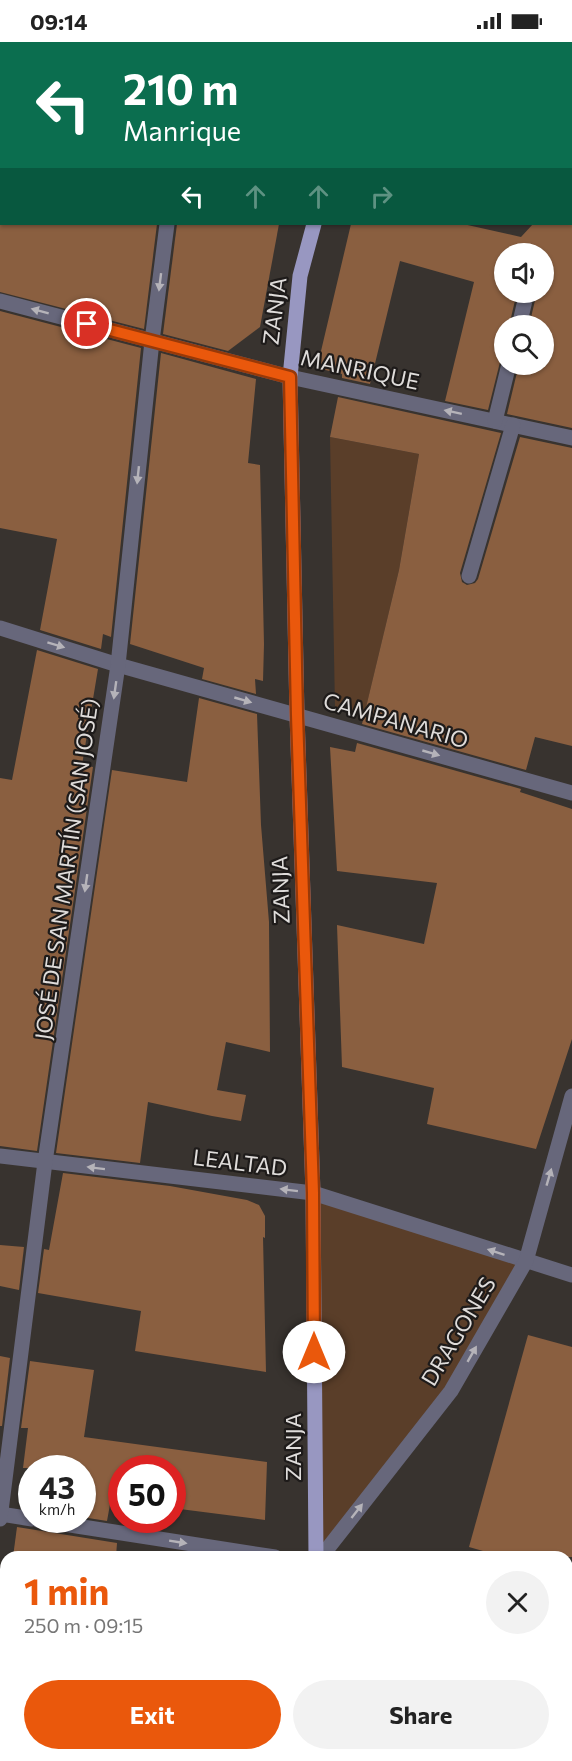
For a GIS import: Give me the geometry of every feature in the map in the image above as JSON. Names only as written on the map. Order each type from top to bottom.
[{"type":"main road","name":"ZANJA","points":[[314,225],[300,276],[290,377],[297,715],[313,1193],[315,1551]]},
{"type":"street","name":"JOSÉ DE SAN MARTÍN (SAN JOSÉ)","points":[[0,1519],[45,1162],[118,665],[152,341],[167,225]]},
{"type":"street","name":"MANRIQUE","points":[[0,301],[290,377],[572,438]]},
{"type":"street","points":[[495,421],[506,375]]},
{"type":"street","points":[[469,576],[513,425]]},
{"type":"street","name":"CAMPANARIO","points":[[0,628],[118,665],[572,793]]},
{"type":"street","name":"DRAGONES","points":[[326,1551],[451,1391],[526,1261],[572,1096]]},
{"type":"street","name":"LEALTAD","points":[[0,1156],[313,1193],[572,1275]]},
{"type":"street","points":[[0,1514],[18,1516]]},
{"type":"street","points":[[96,1529],[237,1551]]},
{"type":"shaded area","points":[[330,437],[419,454],[399,570],[364,716],[335,708]]},
{"type":"shaded area","points":[[313,1193],[526,1261],[451,1391],[326,1551],[321,1551]]},
{"type":"building","points":[[0,225],[157,225],[144,329],[0,292]]},
{"type":"building","points":[[177,225],[279,225],[260,327],[228,351],[163,334]]},
{"type":"building","points":[[351,225],[467,225],[521,237],[532,225],[572,225],[572,428],[507,414],[516,375],[554,375],[554,315],[532,315],[534,303],[554,303],[554,243],[494,243],[494,303],[514,303],[512,315],[494,315],[494,375],[497,375],[488,410],[445,401],[474,282],[400,261],[370,384],[342,378],[342,374],[317,368]]},
{"type":"building","points":[[0,311],[141,348],[111,637],[103,634],[101,649],[40,630],[57,539],[0,528]]},
{"type":"building","points":[[161,353],[256,379],[248,463],[260,465],[264,644],[263,681],[255,679],[256,694],[202,679],[204,668],[130,644]]},
{"type":"building","points":[[338,397],[501,433],[460,573],[462,582],[467,585],[475,583],[478,579],[520,437],[572,448],[572,746],[535,737],[526,770],[362,724],[399,570],[419,454],[330,437]]},
{"type":"building","points":[[37,650],[98,669],[82,765],[93,767],[37,1151],[0,1146],[0,778],[12,780]]},
{"type":"building","points":[[199,698],[257,714],[261,825],[269,922],[270,1052],[226,1042],[217,1090],[246,1095],[241,1121],[148,1102],[140,1163],[56,1153],[112,770],[187,782]]},
{"type":"building","points":[[357,743],[521,789],[520,792],[572,809],[572,1039],[536,1149],[427,1124],[434,1088],[342,1067],[337,925],[424,944],[437,883],[337,871],[330,747],[355,752]]},
{"type":"building","points":[[63,1173],[170,1186],[247,1200],[259,1205],[265,1216],[265,1238],[263,1237],[266,1372],[135,1351],[141,1311],[38,1293],[44,1249],[49,1250]]},
{"type":"building","points":[[0,1245],[24,1247],[19,1290],[0,1286]]},
{"type":"building","points":[[528,1335],[572,1347],[572,1551],[483,1551],[469,1547]]},
{"type":"building","points":[[0,1356],[10,1358],[2,1426],[0,1426]]},
{"type":"building","points":[[30,1361],[94,1370],[84,1437],[267,1462],[265,1520],[186,1510],[186,1455],[108,1455],[107,1521],[96,1519],[96,1455],[25,1455],[28,1428],[21,1428]]},
{"type":"building","points":[[17,1527],[18,1533],[54,1533],[117,1543],[116,1551],[14,1551]]},
{"type":"route","points":[[87,324],[290,377],[297,715],[313,1193],[314,1352]]}]
